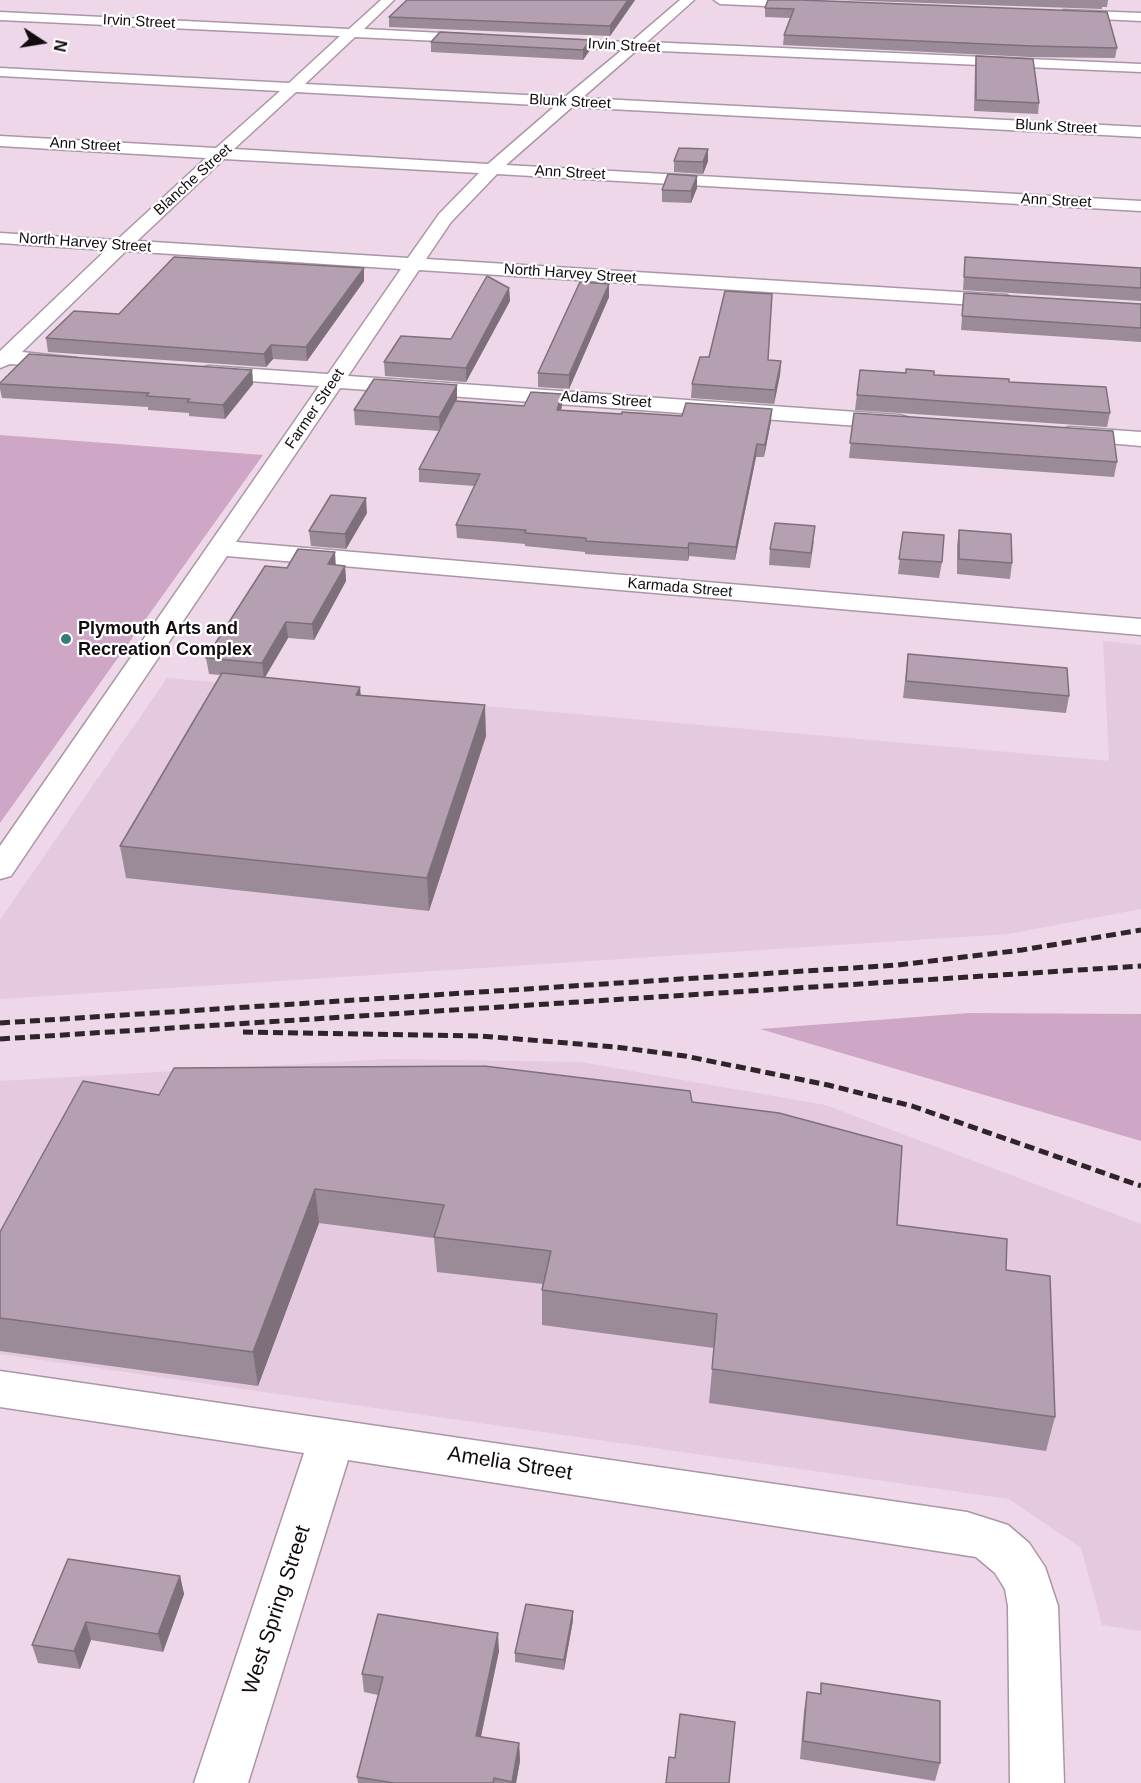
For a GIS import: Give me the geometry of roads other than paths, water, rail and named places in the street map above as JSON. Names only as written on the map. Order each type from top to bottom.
[{"type":"street","name":"Blanche Street","points":[[2,359],[388,0]]},
{"type":"street","name":"Farmer Street","points":[[0,869],[445,218],[491,169],[688,0]]},
{"type":"street","points":[[720,0],[828,4]]},
{"type":"street","points":[[1056,13],[1141,18],[1136,0]]},
{"type":"street","name":"Irvin Street","points":[[0,16],[492,39]]},
{"type":"street","name":"Irvin Street","points":[[527,41],[1141,68]]},
{"type":"street","name":"Blunk Street","points":[[0,72],[1141,132]]},
{"type":"street","name":"Ann Street","points":[[0,141],[1141,206]]},
{"type":"street","name":"North Harvey Street","points":[[0,238],[1022,302]]},
{"type":"street","points":[[2,359],[88,363]]},
{"type":"street","name":"Adams Street","points":[[182,370],[916,423]]},
{"type":"street","points":[[1046,432],[1141,439]]},
{"type":"street","name":"Karmada Street","points":[[220,548],[1141,627]]},
{"type":"street","name":"Amelia Street","points":[[0,1389],[967,1533],[991,1540],[1012,1558],[1028,1583],[1033,1606],[1037,1783]]},
{"type":"street","name":"West Spring Street","points":[[221,1783],[332,1438]]},
{"type":"railway","points":[[0,1023],[898,965],[1022,950],[1141,930]]},
{"type":"railway","points":[[0,1039],[1141,966]]},
{"type":"railway","points":[[243,1032],[481,1036],[616,1047],[685,1056],[828,1085],[912,1106],[1141,1186]]},
{"type":"place","name":"Plymouth Arts and Recreation Complex","points":[[66,639]]}]
